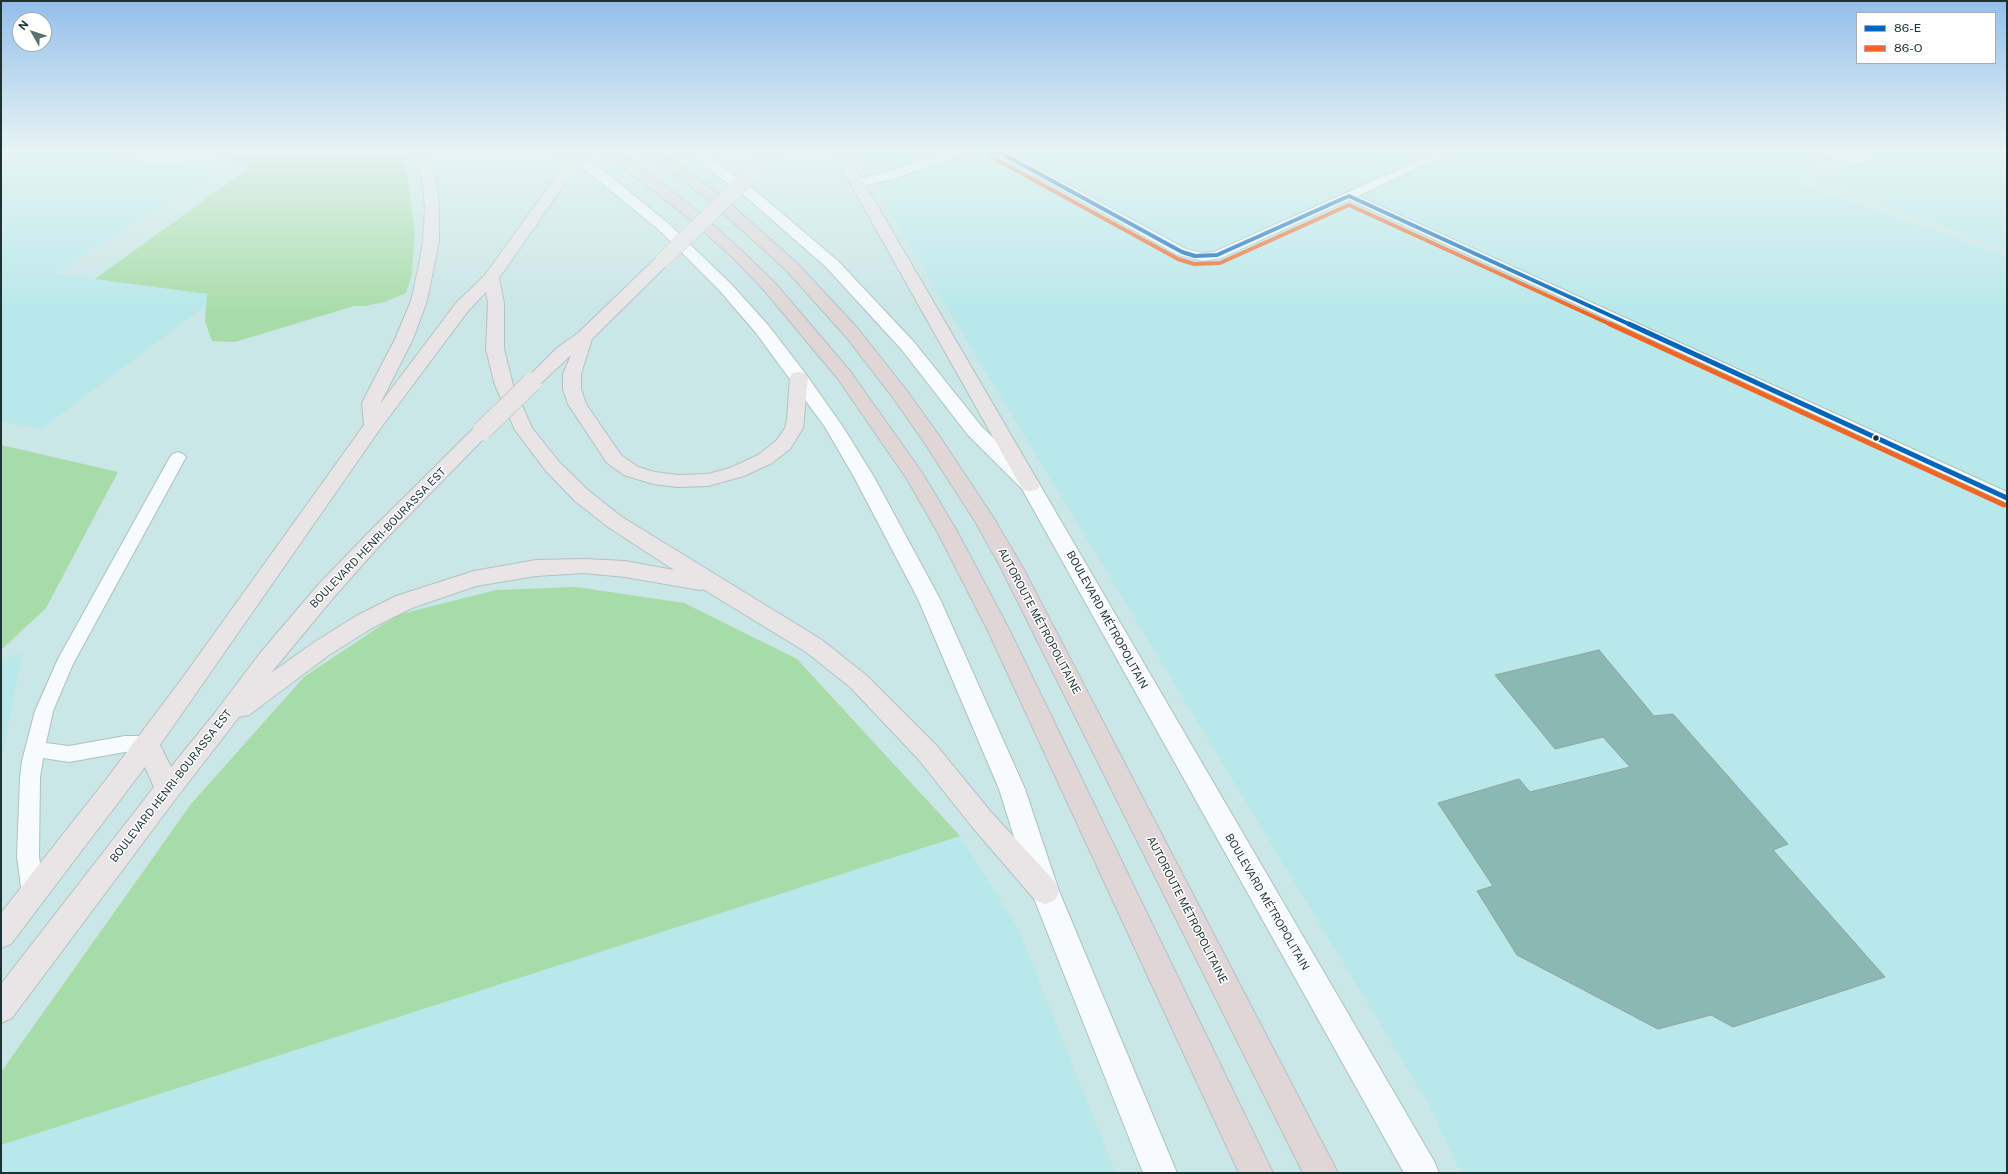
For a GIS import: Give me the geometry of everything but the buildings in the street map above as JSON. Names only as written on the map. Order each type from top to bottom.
[{"type":"highway","points":[[680,204],[706,226],[754,271],[801,322],[844,374],[916,478],[952,540],[1011,655],[1256,1173]]},
{"type":"highway","name":"AUTOROUTE MÉTROPOLITAINE","points":[[721,204],[792,267],[853,334],[901,395],[934,441],[986,522],[1012,568],[1322,1173]]},
{"type":"main road","points":[[373,425],[371,403],[404,340],[418,301],[431,241],[431,204]]},
{"type":"main road","points":[[1,935],[33,895],[189,687],[373,425],[392,402],[462,307],[491,278],[544,204]]},
{"type":"main road","points":[[636,204],[693,254],[751,316],[799,377],[834,427],[861,470],[898,537],[929,599],[1012,789],[1045,891],[1160,1173]]},
{"type":"main road","name":"BOULEVARD HENRI-BOURASSA EST","points":[[1,1008],[168,789],[223,721],[269,658],[326,591],[375,538],[482,431],[563,352],[584,337],[721,204]]},
{"type":"main road","name":"BOULEVARD MÉTROPOLITAIN","points":[[762,204],[832,264],[908,346],[975,431],[1030,485],[1422,1173]]},
{"type":"main road","points":[[869,204],[1030,485]]},
{"type":"main road","points":[[491,278],[496,303],[495,349],[500,373],[516,415],[533,442],[562,476],[599,510],[635,536],[814,646],[858,681],[928,753],[982,820],[1045,891]]},
{"type":"main road","points":[[584,337],[572,374],[572,389],[577,404],[614,459],[631,471],[653,478],[678,481],[708,480],[737,472],[765,459],[783,445],[794,428],[796,420],[799,377]]},
{"type":"main road","points":[[223,721],[321,649],[364,622],[416,598],[474,579],[536,568],[584,566],[625,569],[712,584]]},
{"type":"main road","points":[[147,744],[168,789]]},
{"type":"street","points":[[1094,204],[1182,252],[1203,257],[1216,255],[1331,204]]},
{"type":"street","points":[[1366,204],[2007,498]]},
{"type":"street","points":[[33,895],[28,856],[30,778],[44,711],[56,678],[178,457]]},
{"type":"street","points":[[35,749],[69,754],[125,744],[147,744]]},
{"type":"shaded area","points":[[1,204],[167,204],[53,273],[207,294],[206,305],[41,429],[1,421]]},
{"type":"shaded area","points":[[885,204],[1857,204],[2007,256],[2007,1172],[1461,1173],[1428,1103]]},
{"type":"shaded area","points":[[1883,204],[2007,204],[2007,250]]},
{"type":"shaded area","points":[[23,652],[1,762],[1,660]]},
{"type":"shaded area","points":[[960,836],[1019,930],[1116,1173],[1,1173],[1,1145]]},
{"type":"green space","points":[[199,204],[411,204],[415,231],[412,274],[406,293],[385,302],[365,306],[354,306],[235,342],[212,341],[205,321],[207,294],[95,279]]},
{"type":"green space","points":[[1,445],[118,472],[46,608],[1,650]]},
{"type":"green space","points":[[576,587],[684,603],[797,659],[960,836],[1,1145],[1,1072],[191,804],[304,677],[397,615],[496,590]]},
{"type":"transit line","name":"86-O","points":[[1077,204],[1178,259],[1194,264],[1220,263],[1349,205],[2004,505]]},
{"type":"transit line","name":"86-E","points":[[1094,204],[1182,252],[1195,256],[1217,255],[1332,204]]},
{"type":"transit line","name":"86-E","points":[[1366,204],[2007,498]]}]
